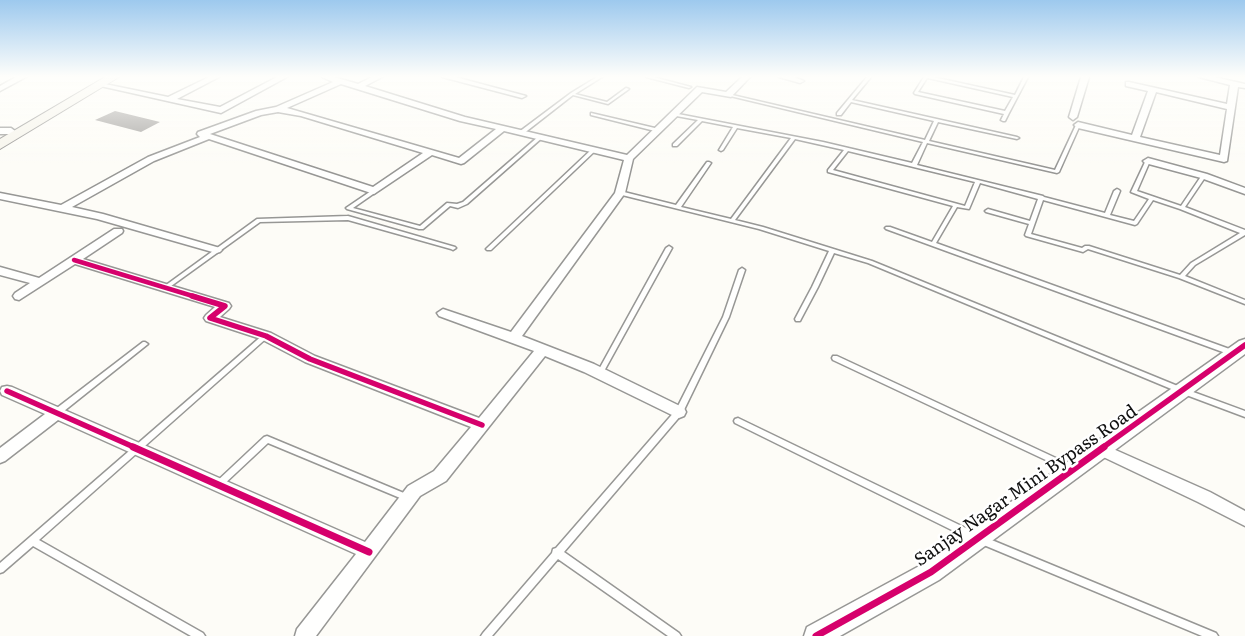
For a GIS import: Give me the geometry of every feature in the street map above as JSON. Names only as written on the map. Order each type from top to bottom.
[{"type":"main road","points":[[4,133],[53,107]]},
{"type":"main road","points":[[0,145],[60,107]]},
{"type":"street","points":[[206,107],[221,110],[227,107]]},
{"type":"street","points":[[283,107],[259,113],[201,134],[374,191],[430,152]]},
{"type":"street","points":[[425,107],[463,119],[628,158]]},
{"type":"street","points":[[514,338],[620,193],[628,158],[681,107]]},
{"type":"street","points":[[1078,107],[1075,121],[1135,138],[1224,159],[1231,107]]},
{"type":"street","points":[[1135,138],[1147,107]]},
{"type":"street","points":[[278,109],[302,114],[461,161],[503,128]]},
{"type":"street","points":[[63,208],[151,159],[207,137]]},
{"type":"street","points":[[1148,161],[1204,176],[1245,192]]},
{"type":"street","points":[[0,196],[99,216],[216,250]]},
{"type":"street","points":[[19,296],[118,231]]},
{"type":"street","points":[[74,260],[225,306],[210,318],[266,336],[310,359],[482,425]]},
{"type":"street","points":[[0,272],[41,282]]},
{"type":"street","points":[[443,313],[543,349],[600,373],[679,412]]},
{"type":"street","points":[[304,636],[414,491],[440,476],[543,349]]},
{"type":"street","name":"Sanjay Nagar Mini Bypass Road","points":[[816,636],[931,572],[1239,349]]},
{"type":"street","points":[[7,391],[369,552]]},
{"type":"street","points":[[0,457],[56,413]]},
{"type":"street","points":[[1102,450],[1204,497],[1245,519]]},
{"type":"lane","points":[[522,133],[556,107]]},
{"type":"lane","points":[[777,107],[1057,172],[1075,121]]},
{"type":"lane","points":[[839,114],[845,107]]},
{"type":"lane","points":[[876,107],[1017,138]]},
{"type":"lane","points":[[978,107],[1007,113]]},
{"type":"lane","points":[[1003,120],[1010,107]]},
{"type":"lane","points":[[593,114],[657,130]]},
{"type":"lane","points":[[673,114],[847,149],[1041,197],[1135,223],[1152,198]]},
{"type":"lane","points":[[675,145],[700,120]]},
{"type":"lane","points":[[914,165],[938,120]]},
{"type":"lane","points":[[721,150],[735,127]]},
{"type":"lane","points":[[374,191],[349,208],[421,228],[449,204],[458,206],[465,203],[540,137]]},
{"type":"lane","points":[[732,221],[793,138]]},
{"type":"lane","points":[[847,149],[830,171],[967,208],[978,181]]},
{"type":"lane","points":[[489,249],[594,150]]},
{"type":"lane","points":[[1148,161],[1134,192],[1182,208],[1245,233]]},
{"type":"lane","points":[[678,207],[708,163]]},
{"type":"lane","points":[[1182,208],[1204,176]]},
{"type":"lane","points":[[1107,215],[1117,191]]},
{"type":"lane","points":[[620,193],[732,221],[870,262],[1183,391],[1245,414]]},
{"type":"lane","points":[[1041,197],[1028,235],[1083,250],[1087,247],[1245,302]]},
{"type":"lane","points":[[933,244],[956,205]]},
{"type":"lane","points":[[988,211],[1032,223]]},
{"type":"lane","points":[[164,288],[259,220],[348,218],[453,248]]},
{"type":"lane","points":[[888,228],[1239,349]]},
{"type":"lane","points":[[1180,278],[1193,264],[1245,233]]},
{"type":"lane","points":[[600,373],[669,248]]},
{"type":"lane","points":[[798,319],[832,250]]},
{"type":"lane","points":[[486,636],[556,552],[679,412],[726,317],[742,270]]},
{"type":"lane","points":[[0,569],[266,336]]},
{"type":"lane","points":[[56,413],[145,344]]},
{"type":"lane","points":[[835,358],[1073,470]]},
{"type":"lane","points":[[738,421],[978,538],[1213,636]]},
{"type":"lane","points":[[218,485],[267,439],[409,498]]},
{"type":"lane","points":[[32,541],[200,636]]},
{"type":"lane","points":[[556,552],[676,636]]},
{"type":"building","points":[[115,111],[160,122],[141,132],[95,120]]},
{"type":"cycle path","points":[[74,260],[225,306],[210,318],[266,336],[310,359],[482,425]]},
{"type":"cycle path","points":[[816,636],[931,572],[1245,345]]},
{"type":"cycle path","points":[[7,391],[369,552]]}]
